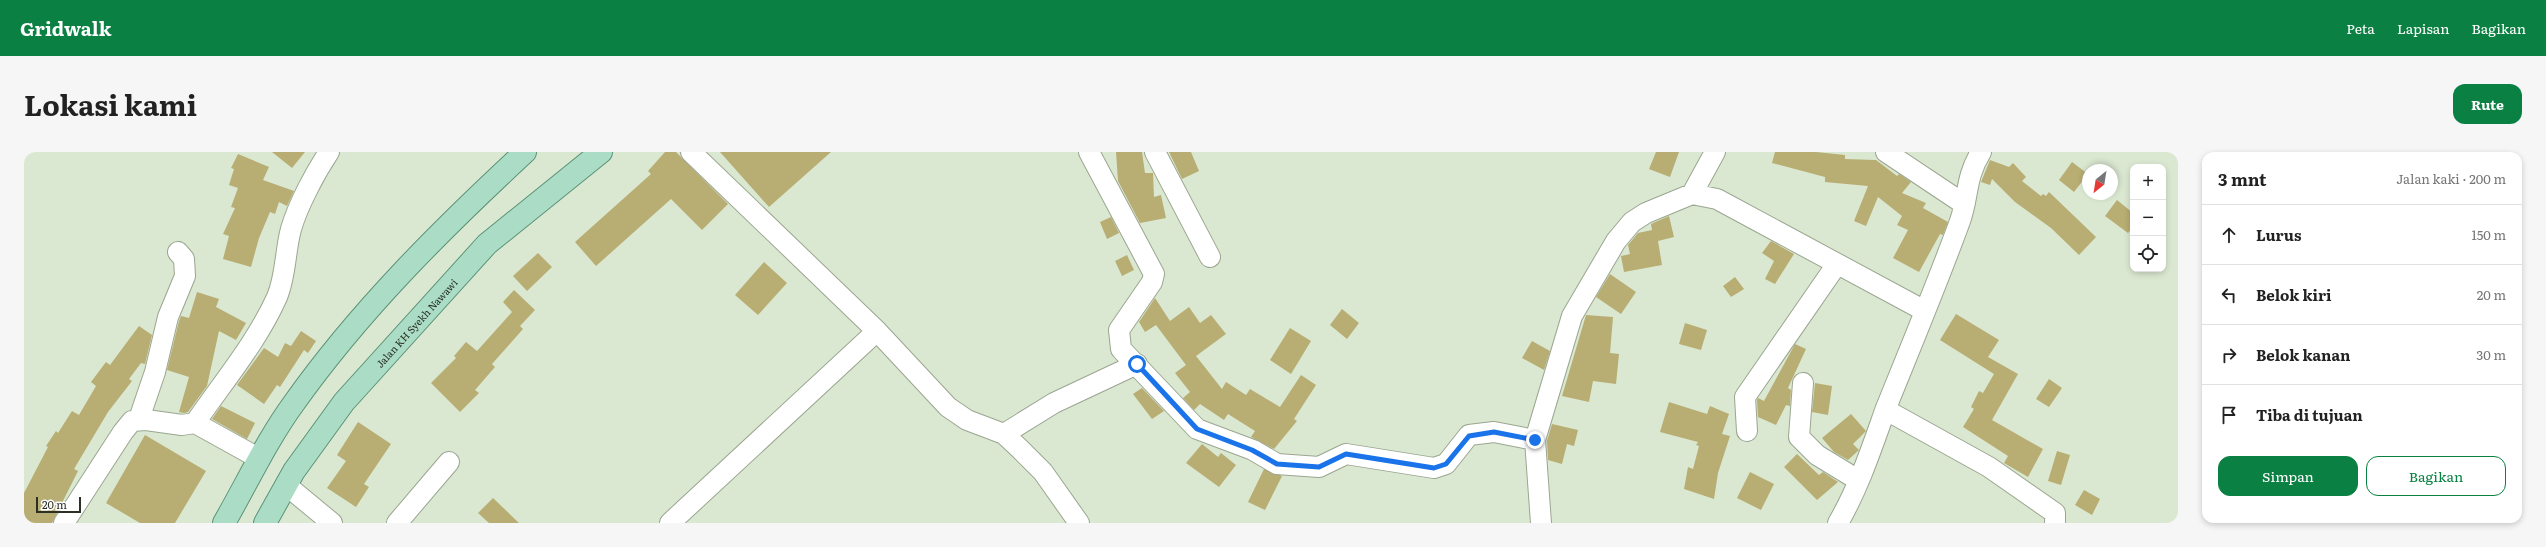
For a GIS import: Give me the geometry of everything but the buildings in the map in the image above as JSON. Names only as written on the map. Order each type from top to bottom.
[{"type":"main road","points":[[224,523],[293,403],[359,321],[451,220],[525,152]]},
{"type":"main road","name":"Jalan KH Syekh Nawawi","points":[[265,523],[286,485],[344,402],[487,244],[601,152]]},
{"type":"street","points":[[196,423],[262,327],[277,297],[282,282],[292,227],[315,174],[328,152]]},
{"type":"street","points":[[691,152],[877,331],[948,407],[967,420],[1004,434],[1043,472],[1079,523]]},
{"type":"street","points":[[1089,152],[1154,274],[1152,282],[1119,330],[1121,349],[1137,364],[1197,429],[1252,450],[1277,464],[1319,467],[1346,454],[1434,468],[1446,464],[1469,436],[1494,432],[1535,440]]},
{"type":"street","points":[[1155,152],[1210,257]]},
{"type":"street","points":[[1692,194],[1715,152]]},
{"type":"street","points":[[1886,152],[1964,204]]},
{"type":"street","points":[[1838,523],[1871,453],[1886,410],[1961,220],[1971,168],[1981,152]]},
{"type":"street","points":[[1541,523],[1535,440],[1572,316],[1616,241],[1632,222],[1646,213],[1692,194],[1717,199],[1925,311]]},
{"type":"street","points":[[139,420],[155,372],[168,317],[186,276],[184,259],[178,252]]},
{"type":"street","points":[[1747,431],[1745,397],[1837,264]]},
{"type":"street","points":[[670,523],[877,331]]},
{"type":"street","points":[[1004,434],[1054,403],[1137,364]]},
{"type":"street","points":[[1803,382],[1799,437],[1817,455],[1858,480]]},
{"type":"street","points":[[1886,410],[1989,467],[2055,512],[2054,523]]},
{"type":"street","points":[[64,523],[123,432],[132,421],[139,420],[182,425],[196,423],[260,459]]},
{"type":"street","points":[[397,523],[450,462]]},
{"type":"street","points":[[286,485],[332,523]]},
{"type":"route","points":[[1137,364],[1197,429],[1252,450],[1277,464],[1319,467],[1346,454],[1395,460],[1434,468],[1446,464],[1456,454],[1469,436],[1475,434],[1494,432],[1535,440]]}]
